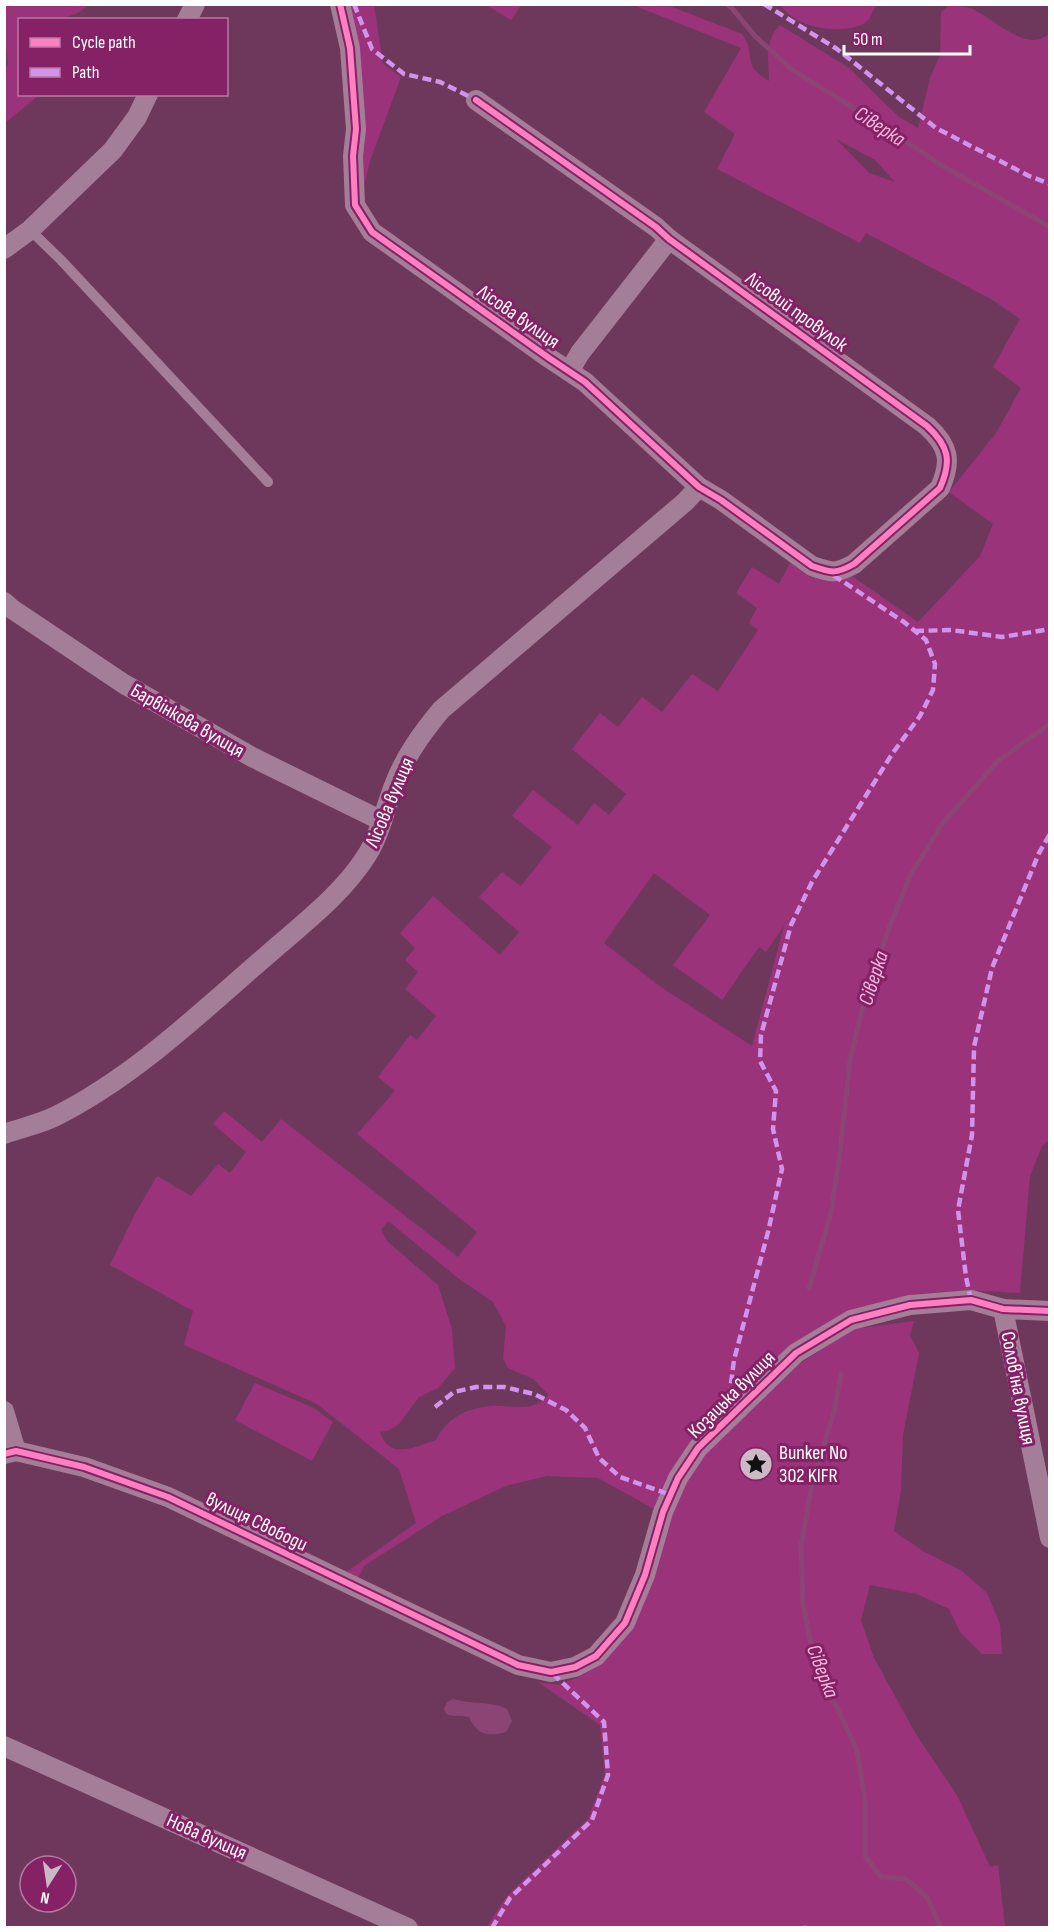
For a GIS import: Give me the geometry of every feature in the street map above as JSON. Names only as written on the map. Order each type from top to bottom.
[{"type":"street","points":[[188,18],[195,4]]},
{"type":"street","name":"Лісова вулиця","points":[[340,4],[350,48],[356,129],[353,156],[356,205],[372,232],[549,358],[570,370],[699,487],[721,500],[812,566],[830,572]]},
{"type":"street","points":[[4,249],[30,230],[113,150],[137,117],[147,96]]},
{"type":"street","name":"Лісовий провулок","points":[[476,100],[656,227],[669,239],[927,426],[940,438],[946,454],[947,471],[940,488],[854,564],[840,572],[830,572]]},
{"type":"street","points":[[570,370],[580,353],[669,239]]},
{"type":"street","name":"Лісова вулиця","points":[[4,1134],[54,1116],[110,1085],[160,1048],[309,918],[345,884],[367,855],[378,835],[395,782],[416,741],[441,710],[685,502],[699,487]]},
{"type":"street","name":"Барвінкова вулиця","points":[[4,602],[124,684],[252,757],[382,821]]},
{"type":"street","name":"Козацька вулиця","points":[[487,1649],[518,1665],[551,1672],[575,1667],[596,1656],[625,1623],[645,1575],[663,1512],[678,1478],[691,1458],[706,1440],[796,1353],[851,1320],[910,1305],[971,1300],[1003,1309],[1050,1311]]},
{"type":"street","name":"Соловʼїна вулиця","points":[[1003,1309],[1050,1538]]},
{"type":"street","name":"вулиця Свободи","points":[[4,1411],[10,1453],[84,1467],[168,1497],[487,1649]]},
{"type":"street","name":"Нова вулиця","points":[[4,1746],[408,1928]]},
{"type":"lane","points":[[30,230],[268,482]]},
{"type":"shaded area","points":[[5,4],[88,5],[82,11],[65,17],[18,18],[18,96],[38,96],[5,123],[5,71],[8,63],[5,40]]},
{"type":"shaded area","points":[[347,5],[374,5],[383,64],[401,77],[370,161],[360,203]]},
{"type":"shaded area","points":[[486,5],[521,5],[511,20]]},
{"type":"shaded area","points":[[633,5],[667,5],[742,34],[749,48],[751,64],[760,75],[769,81],[769,45],[780,25],[849,68],[899,117],[918,128],[930,78],[940,55],[941,12],[950,5],[973,9],[1011,33],[1032,40],[1041,39],[1049,33],[1050,1139],[1042,1146],[1030,1176],[1020,1293],[966,1290],[915,1294],[849,1313],[793,1348],[654,1509],[598,1478],[547,1476],[506,1486],[442,1516],[364,1566],[358,1578],[345,1573],[416,1523],[399,1469],[317,1404],[184,1345],[193,1311],[110,1265],[157,1176],[191,1196],[218,1164],[230,1173],[246,1152],[213,1124],[224,1111],[262,1142],[281,1119],[458,1257],[477,1232],[357,1134],[395,1091],[378,1077],[410,1035],[417,1040],[436,1016],[405,989],[418,972],[405,960],[415,948],[400,933],[433,896],[500,955],[519,932],[479,897],[502,872],[521,886],[552,847],[512,816],[533,790],[578,825],[594,803],[609,815],[626,794],[572,749],[600,713],[618,727],[642,697],[662,712],[692,674],[718,691],[758,630],[749,623],[757,608],[736,593],[752,567],[779,584],[790,563],[810,577],[815,573],[844,579],[852,576],[918,622],[980,556],[993,524],[949,492],[996,433],[1021,388],[993,367],[1020,319],[991,299],[866,233],[860,243],[717,169],[735,134],[704,112],[741,48]],"holes":[[[836,139],[875,160],[895,182],[869,173]],[[654,873],[710,915],[673,965],[722,1000],[759,947],[766,952],[784,926],[752,1046],[658,985],[604,943]],[[388,1221],[458,1278],[493,1302],[506,1326],[503,1359],[508,1368],[533,1379],[549,1395],[532,1406],[490,1406],[465,1412],[451,1420],[436,1440],[404,1450],[396,1449],[384,1441],[380,1432],[390,1430],[399,1424],[419,1397],[438,1388],[455,1368],[452,1329],[438,1285],[388,1242],[381,1230]]]},
{"type":"shaded area","points":[[779,5],[876,5],[870,18],[864,23],[856,27],[835,29],[804,23]]},
{"type":"shaded area","points":[[914,1321],[910,1335],[919,1353],[903,1435],[901,1490],[894,1531],[923,1551],[962,1571],[987,1593],[1000,1624],[1002,1654],[982,1654],[960,1632],[949,1609],[917,1594],[870,1585],[861,1620],[874,1658],[917,1736],[957,1795],[990,1867],[998,1865],[1005,1927],[486,1928],[507,1896],[588,1819],[605,1774],[600,1725],[538,1682],[558,1685],[577,1678],[603,1661],[676,1498],[704,1454],[802,1362],[853,1329]]},
{"type":"shaded area","points":[[255,1383],[314,1408],[333,1422],[312,1461],[235,1420]]},
{"type":"shaded area","points":[[453,1699],[500,1706],[507,1709],[512,1721],[506,1732],[484,1733],[476,1728],[469,1717],[446,1714],[444,1709],[447,1702]]},
{"type":"waterway","name":"Сіверка","points":[[727,4],[755,36],[791,69],[941,165],[1050,227]]},
{"type":"waterway","name":"Сіверка","points":[[809,1288],[831,1213],[850,1060],[866,994],[910,876],[942,824],[999,760],[1050,724]]},
{"type":"waterway","name":"Сіверка","points":[[841,1374],[834,1412],[813,1479],[801,1546],[803,1604],[814,1659],[857,1750],[865,1801],[865,1856],[881,1877],[906,1879],[927,1897],[941,1928]]},
{"type":"marked path","points":[[354,4],[372,49],[404,74],[440,82],[476,100]]},
{"type":"marked path","points":[[764,4],[837,49],[936,128],[1029,176],[1050,184]]},
{"type":"marked path","points":[[737,1409],[730,1391],[734,1360],[782,1169],[773,1129],[776,1091],[760,1061],[761,1035],[791,925],[812,882],[892,754],[920,716],[933,690],[935,664],[926,640],[904,622],[830,573]]},
{"type":"marked path","points":[[915,631],[951,630],[1002,637],[1050,629]]},
{"type":"marked path","points":[[971,1300],[958,1210],[972,1135],[974,1047],[992,968],[1039,853],[1050,834]]},
{"type":"marked path","points":[[435,1407],[454,1392],[476,1387],[504,1387],[534,1394],[566,1410],[585,1428],[599,1458],[620,1477],[671,1495]]},
{"type":"marked path","points":[[492,1928],[510,1898],[592,1820],[608,1775],[604,1722],[551,1672]]},
{"type":"cycle path","points":[[340,4],[350,48],[356,129],[353,156],[355,205],[372,232],[585,382],[699,487],[721,500],[812,566],[834,571],[843,570],[854,564],[940,488],[946,470],[946,454],[940,440],[927,426],[669,239],[656,227],[476,100]]},
{"type":"cycle path","points":[[4,1454],[16,1451],[84,1467],[168,1497],[518,1665],[551,1672],[575,1667],[596,1656],[625,1623],[645,1575],[663,1512],[678,1478],[698,1448],[796,1353],[851,1320],[910,1305],[971,1300],[1003,1309],[1050,1311]]},
{"type":"place","name":"Bunker No 302 KIFR","points":[[756,1464]]}]
